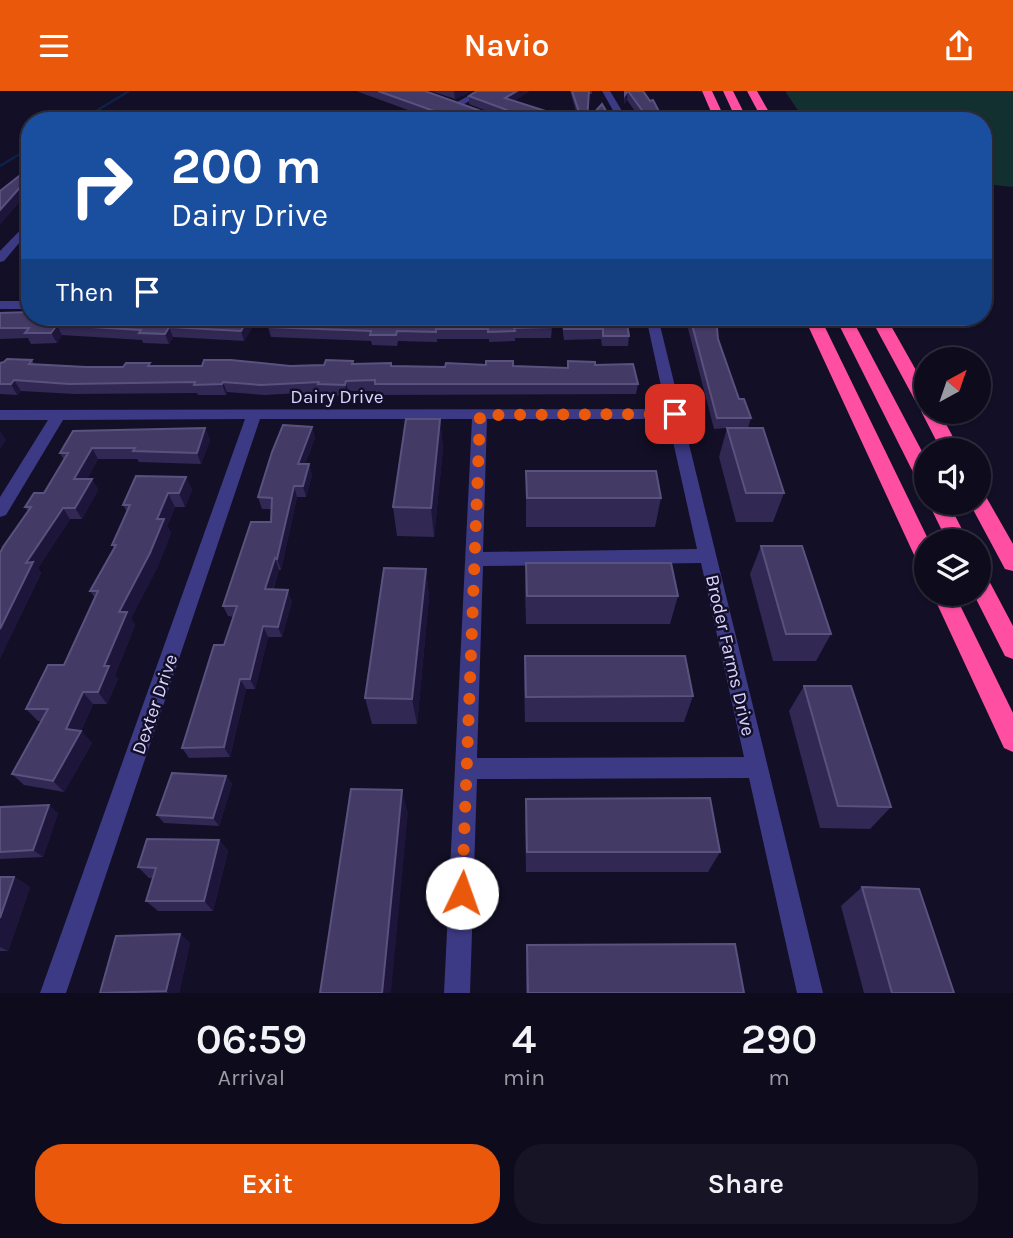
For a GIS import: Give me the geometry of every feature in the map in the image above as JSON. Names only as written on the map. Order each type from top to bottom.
[{"type":"highway","points":[[707,91],[717,112]]},
{"type":"highway","points":[[728,91],[738,112]]},
{"type":"highway","points":[[752,91],[764,112]]},
{"type":"highway","points":[[816,326],[914,532]]},
{"type":"highway","points":[[848,326],[914,455]]},
{"type":"highway","points":[[883,326],[914,382]]},
{"type":"highway","points":[[986,515],[1013,563]]},
{"type":"highway","points":[[949,606],[1013,740]]},
{"type":"highway","points":[[991,606],[1013,649]]},
{"type":"street","points":[[456,105],[483,91]]},
{"type":"street","points":[[606,91],[619,112]]},
{"type":"street","points":[[446,101],[467,109]]},
{"type":"street","points":[[0,258],[21,233]]},
{"type":"street","points":[[0,305],[21,305]]},
{"type":"street","name":"Broder Farms Drive","points":[[654,326],[810,993]]},
{"type":"street","name":"Dairy Drive","points":[[0,415],[675,414]]},
{"type":"street","points":[[457,993],[480,415]]},
{"type":"street","points":[[0,511],[58,416]]},
{"type":"street","name":"Dexter Drive","points":[[53,993],[254,416]]},
{"type":"street","points":[[475,559],[708,557]]},
{"type":"street","points":[[468,769],[757,767]]},
{"type":"green space","points":[[785,91],[1013,91],[1013,187],[992,185],[992,112],[799,112]]},
{"type":"building","points":[[378,91],[425,91],[484,112],[437,112]]},
{"type":"building","points":[[477,91],[517,91],[505,98],[549,112],[508,112],[469,96]]},
{"type":"building","points":[[572,91],[589,91],[588,112],[579,112]]},
{"type":"building","points":[[628,91],[643,91],[650,101],[653,100],[659,112],[643,112]]},
{"type":"building","points":[[602,104],[607,112],[595,112]]},
{"type":"building","points":[[21,174],[21,186],[0,210],[0,191]]},
{"type":"building","points":[[21,312],[21,326],[56,326],[51,333],[25,333],[29,328],[0,328],[0,313]]},
{"type":"building","points":[[74,326],[244,326],[241,331],[169,327],[165,334],[139,333],[141,330]]},
{"type":"building","points":[[564,326],[627,326],[629,336],[603,336],[603,329],[564,329]]},
{"type":"building","points":[[692,326],[717,326],[718,339],[739,399],[744,399],[751,418],[717,418]]},
{"type":"building","points":[[268,327],[552,327],[488,332],[488,329],[436,329],[436,332],[397,331],[396,335],[370,335],[371,331]]},
{"type":"building","points":[[7,359],[32,360],[29,364],[86,367],[123,367],[126,363],[150,363],[148,366],[202,366],[204,360],[290,366],[324,365],[326,360],[353,361],[352,364],[391,363],[391,366],[445,367],[446,363],[486,365],[486,361],[513,361],[513,366],[568,368],[568,361],[595,362],[595,365],[633,364],[638,384],[375,384],[375,380],[346,381],[345,385],[318,384],[319,382],[261,385],[223,382],[194,385],[195,382],[69,384],[14,380],[11,384],[0,384],[0,363]]},
{"type":"building","points":[[406,419],[440,419],[431,508],[393,507]]},
{"type":"building","points":[[283,425],[312,427],[298,464],[309,464],[303,486],[294,486],[277,559],[275,558],[265,589],[288,590],[278,627],[263,626],[250,679],[240,679],[224,747],[182,748],[214,645],[224,645],[237,606],[223,606],[251,522],[271,522],[272,498],[258,497]]},
{"type":"building","points":[[205,428],[197,453],[92,448],[74,479],[92,479],[75,508],[63,508],[26,563],[33,562],[0,629],[0,553],[31,507],[25,507],[34,493],[44,493],[68,453],[60,453],[73,431]]},
{"type":"building","points":[[727,428],[763,428],[784,493],[746,493]]},
{"type":"building","points":[[526,471],[656,471],[661,498],[527,498]]},
{"type":"building","points":[[136,476],[186,477],[179,493],[168,493],[157,519],[164,519],[150,553],[119,612],[127,612],[104,666],[109,666],[98,692],[83,692],[66,729],[81,731],[53,781],[12,774],[48,709],[26,709],[48,665],[64,665],[98,591],[90,591],[116,545],[112,545],[130,505],[123,505]]},
{"type":"building","points":[[761,546],[802,546],[831,634],[786,634]]},
{"type":"building","points":[[526,563],[671,563],[678,596],[527,596]]},
{"type":"building","points":[[384,568],[426,569],[412,699],[365,698]]},
{"type":"building","points":[[525,656],[685,656],[693,696],[526,697]]},
{"type":"building","points":[[804,686],[851,686],[891,807],[838,806]]},
{"type":"building","points":[[172,773],[226,776],[213,818],[157,815]]},
{"type":"building","points":[[351,789],[402,790],[382,993],[320,993]]},
{"type":"building","points":[[710,798],[720,852],[527,852],[526,799]]},
{"type":"building","points":[[49,805],[33,850],[0,852],[0,807]]},
{"type":"building","points":[[147,839],[219,840],[204,901],[146,901],[156,868],[138,867]]},
{"type":"building","points":[[0,877],[14,877],[0,918]]},
{"type":"building","points":[[862,887],[919,889],[954,993],[892,993]]},
{"type":"building","points":[[180,934],[166,991],[100,993],[116,936]]},
{"type":"building","points":[[735,944],[744,993],[528,993],[527,945]]},
{"type":"waterway","points":[[95,112],[129,91]]},
{"type":"waterway","points":[[0,166],[21,153]]},
{"type":"route","points":[[462,893],[480,415],[675,414]]}]
